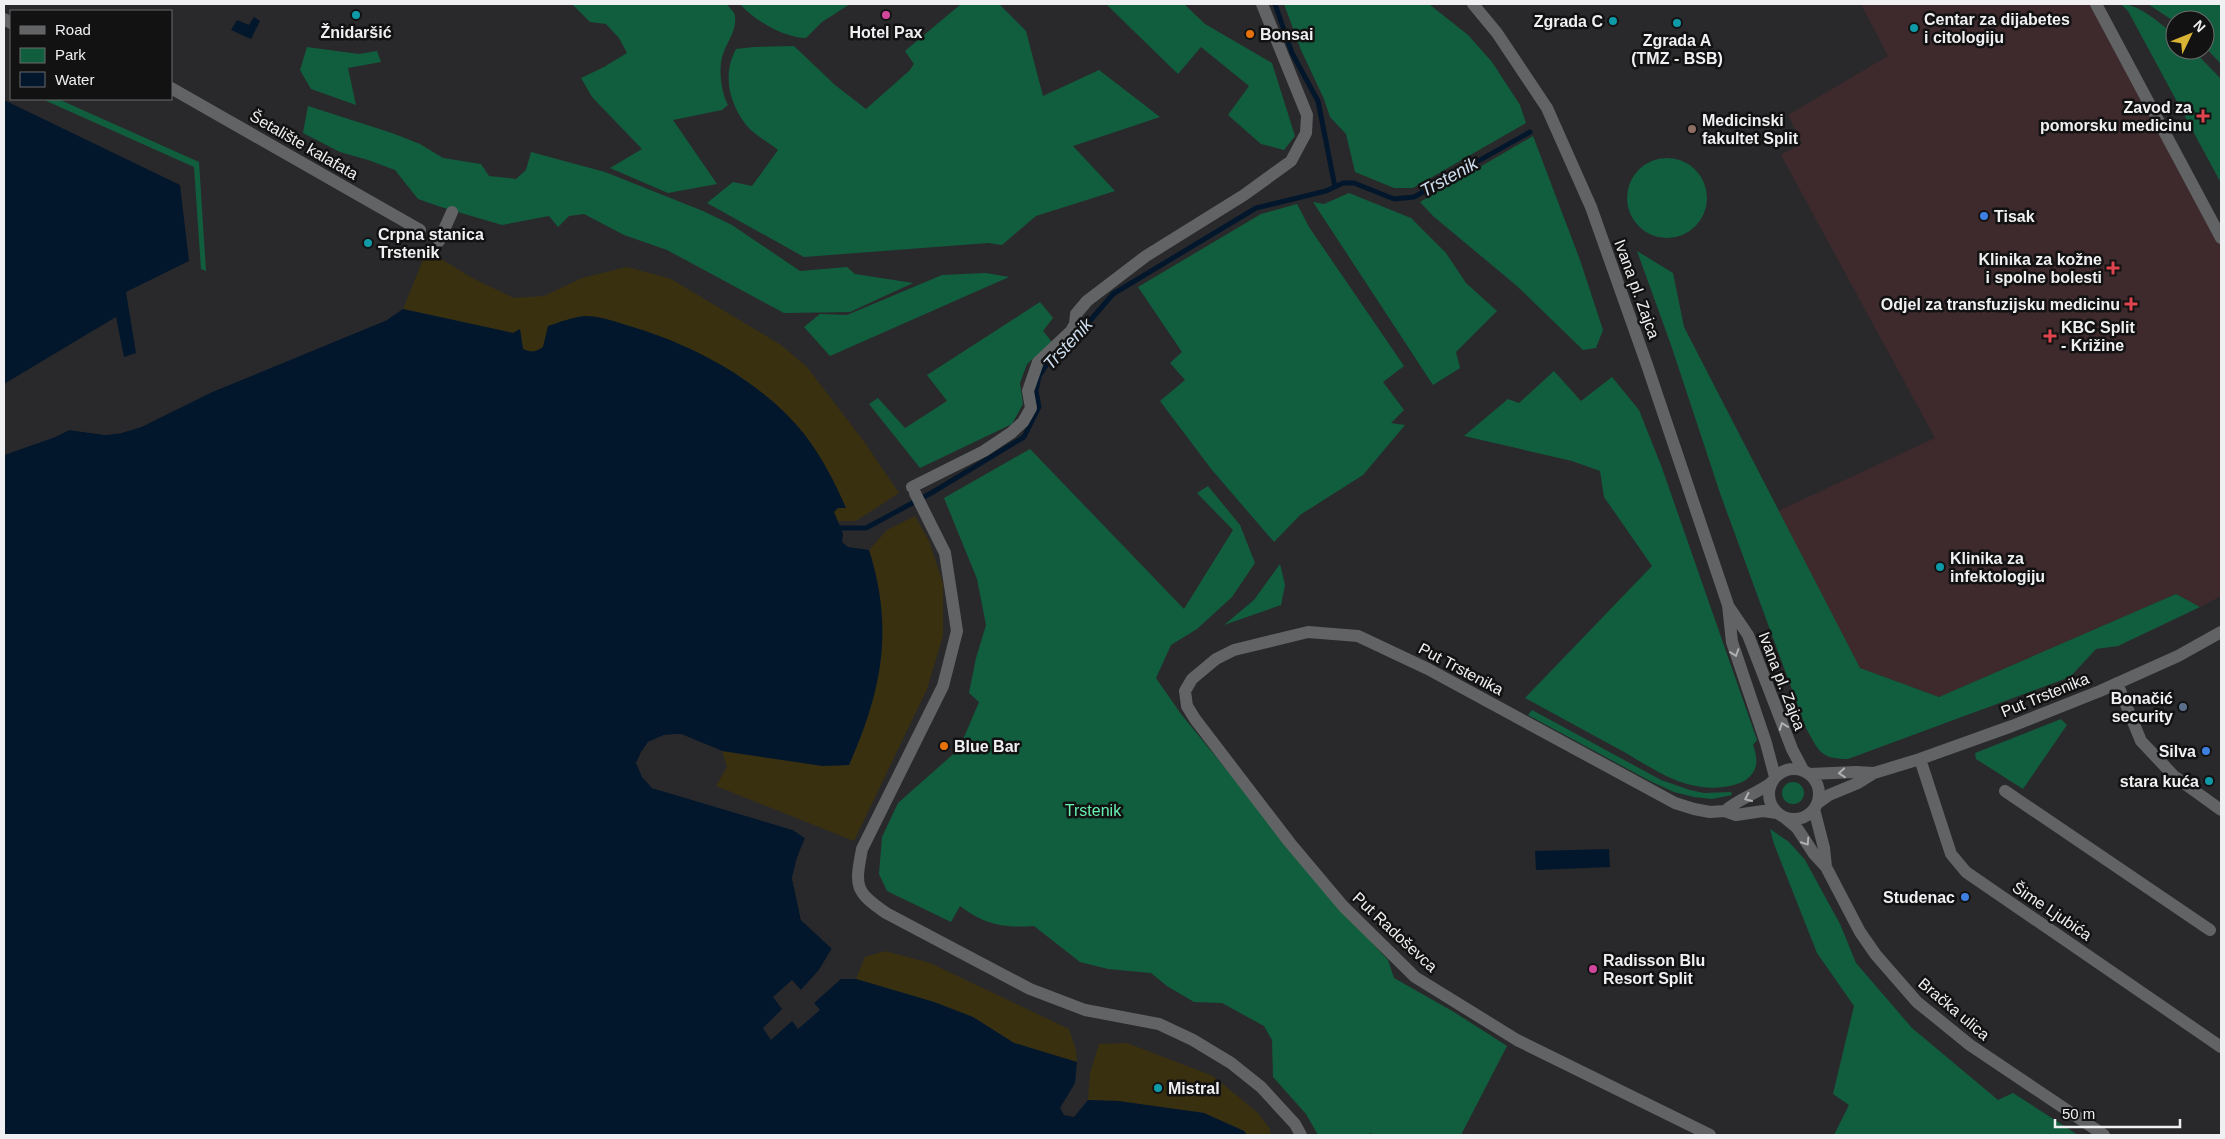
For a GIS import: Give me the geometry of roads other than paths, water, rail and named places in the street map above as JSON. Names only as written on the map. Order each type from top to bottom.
[{"type":"street","points":[[1262,4],[1307,114],[1306,133],[1291,160],[1244,195],[1146,256],[1106,285],[1076,314],[1075,324],[1071,331],[1038,362],[1028,391],[1031,408],[1023,422],[1011,433],[984,451],[913,490],[944,553],[957,630],[943,686],[862,849],[856,877],[864,898],[886,913],[1030,989],[1085,1010],[1159,1024],[1193,1040],[1231,1063],[1261,1088],[1295,1124],[1301,1135]]},
{"type":"street","name":"Ivana pl. Zajca","points":[[1473,4],[1497,32],[1547,108],[1591,207],[1647,365],[1728,605],[1732,642],[1766,743],[1773,780]]},
{"type":"street","points":[[2096,4],[2221,238]]},
{"type":"street","name":"Šetalište kalafata","points":[[172,89],[420,230]]},
{"type":"street","points":[[439,241],[452,212]]},
{"type":"street","name":"Ivana pl. Zajca","points":[[1728,605],[1748,635],[1792,750],[1806,772]]},
{"type":"street","name":"Put Trstenika","points":[[1184,695],[1192,679],[1216,659],[1234,650],[1308,632],[1358,636],[1428,669],[1668,800],[1694,809],[1710,812],[1725,811],[1736,815],[1763,811],[1781,815]]},
{"type":"street","name":"Put Trstenika","points":[[1816,806],[1829,795],[1858,783],[1874,773],[1920,759],[2012,726],[2178,656],[2221,632]]},
{"type":"street","points":[[2117,683],[2141,741],[2174,776],[2221,810]]},
{"type":"street","name":"Put Radoševca","points":[[1184,695],[1187,706],[1195,719],[1290,843],[1343,906],[1415,977],[1517,1040],[1710,1135]]},
{"type":"street","name":"Šime Ljubića","points":[[1920,759],[1951,854],[1966,872],[2221,1047]]},
{"type":"street","points":[[1725,811],[1732,804],[1758,793],[1773,780],[1788,769],[1806,772],[1818,787],[1816,806],[1802,818],[1793,820],[1781,815],[1769,798],[1773,780]]},
{"type":"street","name":"Put Trstenika","points":[[1806,772],[1874,773]]},
{"type":"street","points":[[2005,791],[2210,930]]},
{"type":"street","name":"Bračka ulica","points":[[1816,806],[1826,867]]},
{"type":"street","name":"Bračka ulica","points":[[1781,815],[1797,828],[1814,854],[1826,867],[1860,932],[1876,955],[1917,1002],[1970,1046],[2104,1135]]},
{"type":"water","points":[[254,17],[260,21],[251,39],[231,30],[237,20],[249,25]]},
{"type":"water","points":[[4,100],[180,185],[189,261],[126,292],[136,353],[124,357],[116,317],[4,384]]},
{"type":"water","points":[[403,309],[513,333],[520,329],[523,349],[529,351],[536,351],[543,347],[548,326],[585,316],[595,317],[676,342],[724,366],[768,397],[805,435],[828,470],[846,508],[838,508],[834,512],[843,534],[842,542],[848,547],[869,550],[877,579],[881,607],[881,659],[870,711],[849,765],[823,766],[722,751],[681,734],[664,735],[648,742],[636,763],[652,788],[793,830],[805,838],[792,878],[801,920],[832,948],[819,970],[801,990],[792,980],[773,997],[782,1009],[763,1028],[771,1040],[792,1021],[798,1029],[820,1010],[814,1003],[841,979],[856,979],[934,1002],[973,1017],[1014,1043],[1077,1062],[1075,1083],[1060,1108],[1064,1115],[1074,1117],[1088,1100],[1118,1101],[1204,1113],[1244,1131],[1247,1135],[4,1135],[4,455],[55,437],[69,430],[106,435],[141,427],[212,392],[387,320]]},
{"type":"water","points":[[1609,849],[1610,867],[1536,870],[1535,851]]},
{"type":"waterway","name":"Trstenik","points":[[1275,4],[1292,53],[1318,101],[1335,187]]},
{"type":"waterway","name":"Trstenik","points":[[840,528],[866,528],[933,492],[1024,437],[1039,407],[1036,391],[1039,376],[1049,361],[1082,330],[1113,294],[1256,208],[1326,191],[1343,183],[1354,183],[1394,199],[1414,197],[1530,132]]},
{"type":"place","name":"Žnidaršić","points":[[356,15]]},
{"type":"place","name":"Hotel Pax","points":[[886,15]]},
{"type":"place","name":"Zgrada C","points":[[1613,21]]},
{"type":"place","name":"Zgrada A (TMZ - BSB)","points":[[1677,23]]},
{"type":"place","name":"Centar za dijabetes i citologiju","points":[[1914,28]]},
{"type":"place","name":"Bonsai","points":[[1250,34]]},
{"type":"place","name":"Zavod za pomorsku medicinu","points":[[2203,116]]},
{"type":"place","name":"Medicinski fakultet Split","points":[[1692,129]]},
{"type":"place","name":"Tisak","points":[[1984,216]]},
{"type":"place","name":"Crpna stanica Trstenik","points":[[368,243]]},
{"type":"place","name":"Klinika za kožne i spolne bolesti","points":[[2113,268]]},
{"type":"place","name":"Odjel za transfuzijsku medicinu","points":[[2131,304]]},
{"type":"place","name":"KBC Split - Križine","points":[[2050,336]]},
{"type":"place","name":"Klinika za infektologiju","points":[[1940,567]]},
{"type":"place","name":"Bonačić security","points":[[2183,707]]},
{"type":"place","name":"Blue Bar","points":[[944,746]]},
{"type":"place","name":"Silva","points":[[2206,751]]},
{"type":"place","name":"stara kuća","points":[[2209,781]]},
{"type":"place","name":"Studenac","points":[[1965,897]]},
{"type":"place","name":"Radisson Blu Resort Split","points":[[1593,969]]},
{"type":"place","name":"Mistral","points":[[1158,1088]]}]
